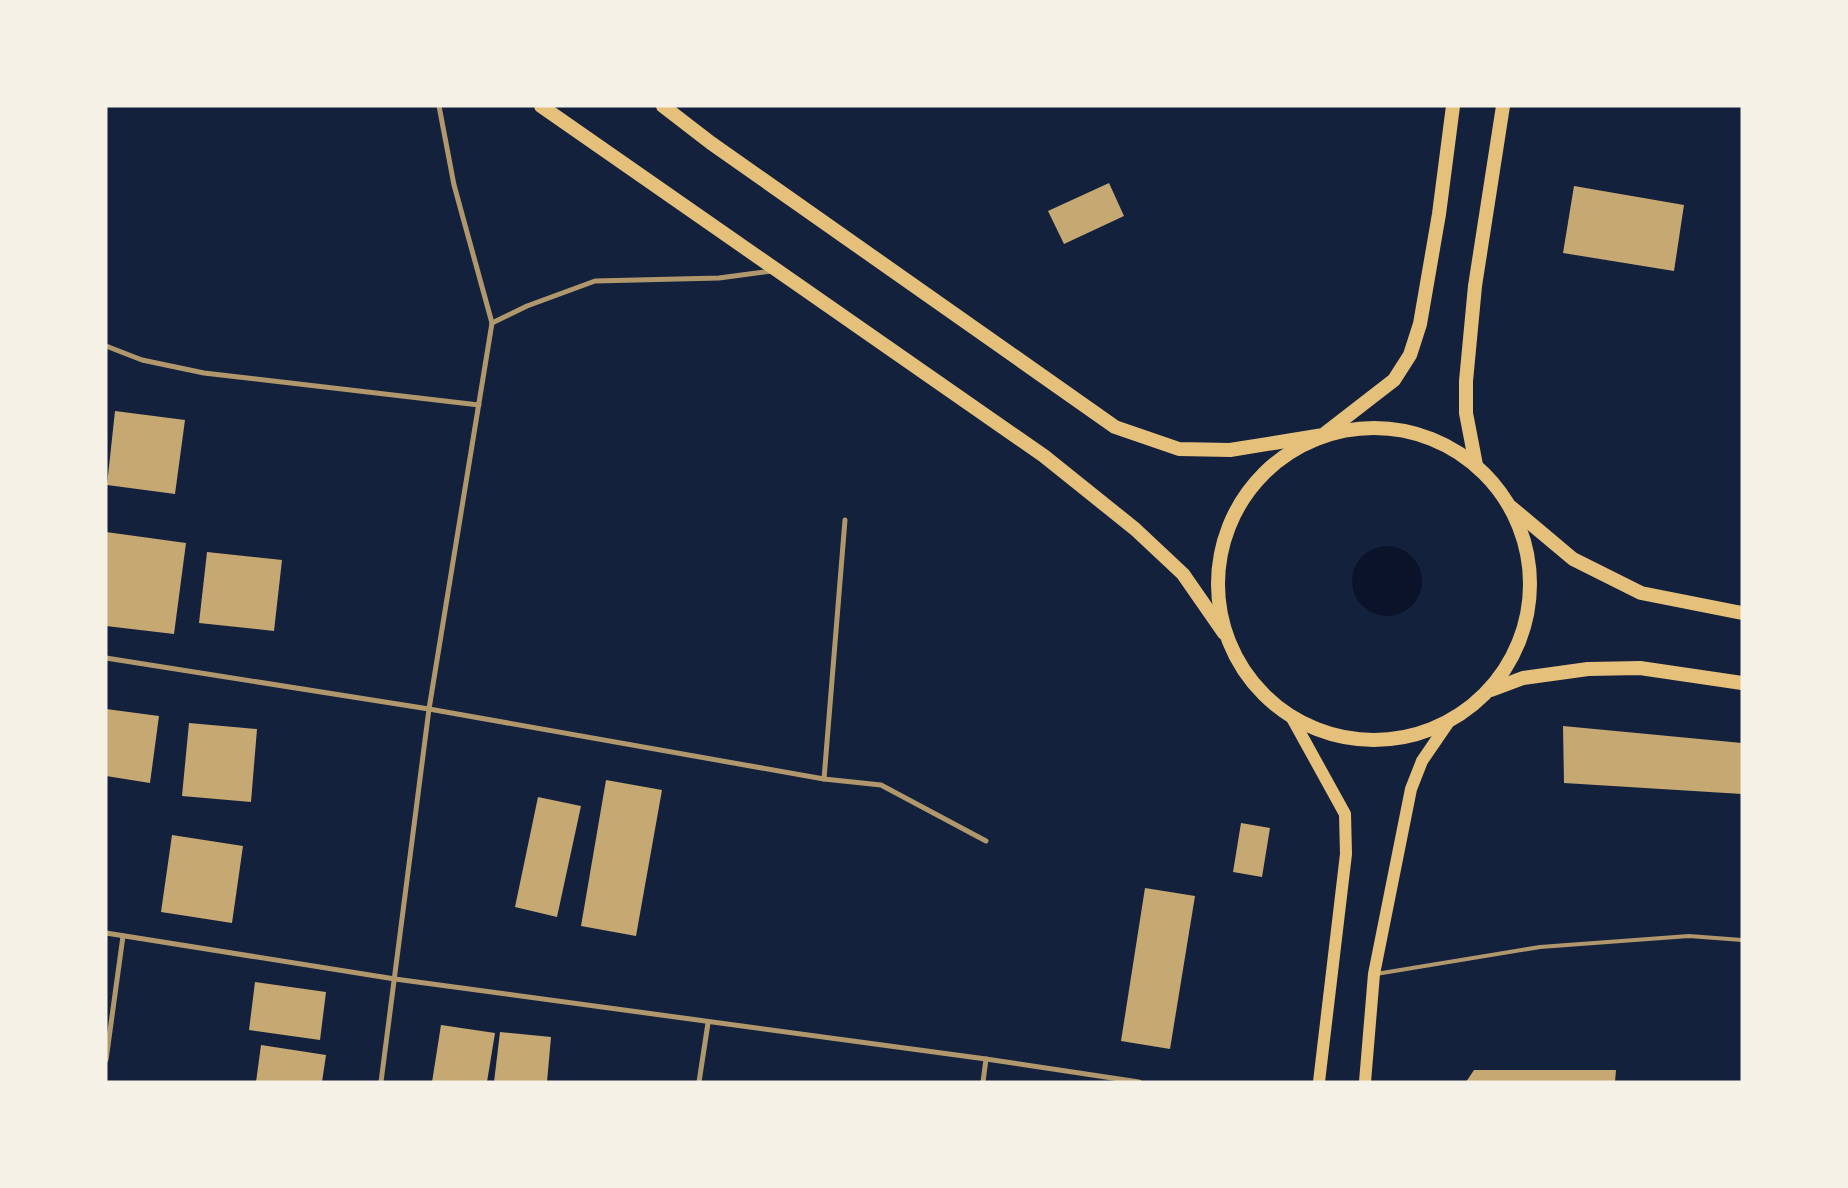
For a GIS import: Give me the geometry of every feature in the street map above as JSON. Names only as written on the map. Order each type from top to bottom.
[{"type":"highway","points":[[541,106],[1044,456],[1135,529],[1183,574],[1227,638],[1251,681],[1292,718],[1343,738],[1397,740],[1448,723],[1491,690],[1523,678],[1588,669],[1640,668],[1742,683]]},
{"type":"highway","points":[[663,106],[719,148],[1115,427],[1179,449],[1230,450],[1377,426],[1430,436],[1476,465],[1511,506],[1573,559],[1641,593],[1742,613]]},
{"type":"highway","points":[[1227,638],[1217,588],[1224,539],[1245,494],[1279,458],[1323,435],[1394,380],[1410,355],[1420,324],[1439,214],[1453,106]]},
{"type":"highway","points":[[1476,465],[1466,413],[1466,381],[1475,286],[1503,106]]},
{"type":"highway","points":[[1491,690],[1518,649],[1530,601],[1528,552],[1511,506]]},
{"type":"main road","points":[[1292,718],[1345,814],[1346,854],[1319,1082]]},
{"type":"main road","points":[[1365,1082],[1374,974],[1411,789],[1422,761],[1448,723]]},
{"type":"street","points":[[381,1082],[429,709],[492,323],[454,185],[439,106]]},
{"type":"street","points":[[492,323],[527,306],[595,281],[719,278],[777,270]]},
{"type":"street","points":[[106,346],[142,360],[204,373],[479,405]]},
{"type":"street","points":[[824,780],[845,520]]},
{"type":"street","points":[[106,658],[429,709],[824,780],[881,784],[986,842]]},
{"type":"street","points":[[106,933],[395,979],[708,1023],[986,1059],[1139,1082]]},
{"type":"street","points":[[106,1060],[123,936]]},
{"type":"street","points":[[699,1082],[708,1023]]},
{"type":"street","points":[[983,1082],[986,1059]]},
{"type":"lane","points":[[1374,974],[1540,947],[1689,936],[1742,940]]},
{"type":"water","points":[[1387,546],[1400,549],[1412,556],[1419,568],[1422,581],[1419,594],[1412,606],[1400,613],[1387,616],[1374,613],[1362,606],[1355,594],[1352,581],[1355,568],[1362,556],[1374,549]]},
{"type":"building","points":[[1109,183],[1124,216],[1064,244],[1048,211]]},
{"type":"building","points":[[1574,186],[1684,205],[1674,271],[1563,253]]},
{"type":"building","points":[[115,411],[185,420],[175,494],[107,485]]},
{"type":"building","points":[[106,532],[186,543],[174,634],[106,626]]},
{"type":"building","points":[[207,552],[282,560],[274,631],[199,623]]},
{"type":"building","points":[[106,709],[159,716],[150,783],[106,776]]},
{"type":"building","points":[[189,723],[257,729],[251,802],[182,796]]},
{"type":"building","points":[[1563,726],[1742,743],[1742,794],[1564,783]]},
{"type":"building","points":[[606,780],[662,790],[636,936],[581,926]]},
{"type":"building","points":[[538,797],[581,806],[557,917],[515,907]]},
{"type":"building","points":[[1241,823],[1270,828],[1262,877],[1233,872]]},
{"type":"building","points":[[172,835],[243,846],[232,923],[161,912]]},
{"type":"building","points":[[1145,888],[1195,896],[1170,1049],[1121,1041]]},
{"type":"building","points":[[255,982],[326,992],[320,1040],[249,1030]]},
{"type":"building","points":[[441,1025],[495,1033],[487,1082],[432,1082]]},
{"type":"building","points":[[500,1032],[551,1037],[547,1082],[494,1082]]},
{"type":"building","points":[[261,1045],[326,1055],[322,1082],[256,1082]]},
{"type":"building","points":[[1474,1070],[1616,1070],[1615,1082],[1466,1082]]}]
